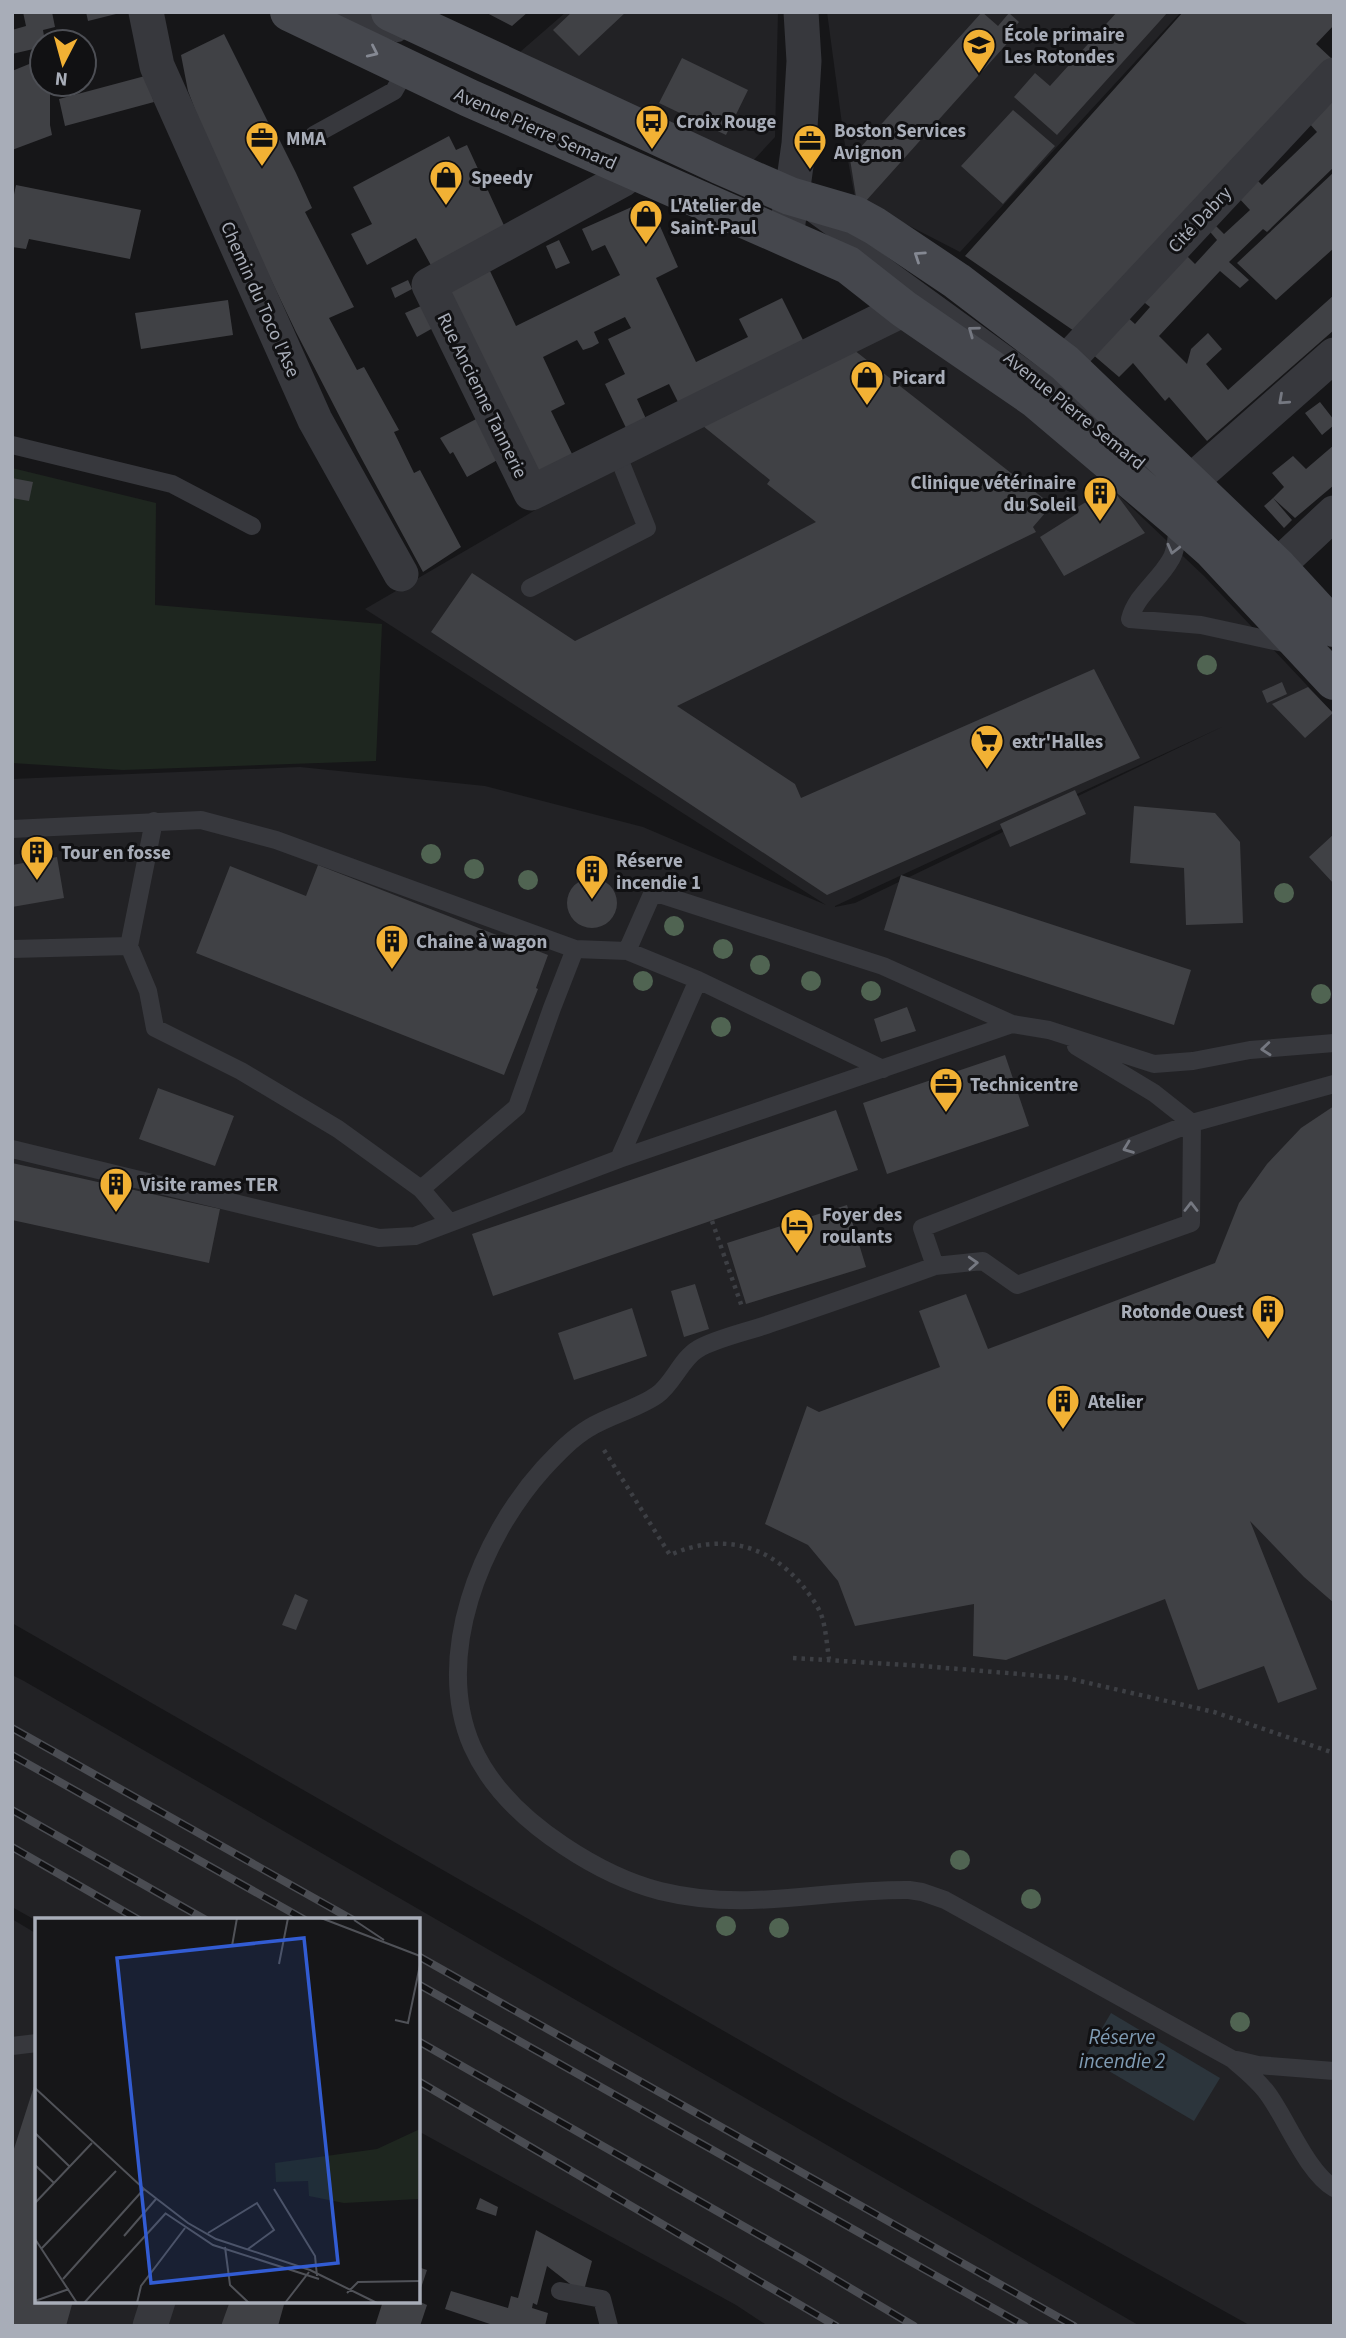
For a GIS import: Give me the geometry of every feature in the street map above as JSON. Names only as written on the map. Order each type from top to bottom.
[{"type":"main road","name":"Avenue Pierre Semard","points":[[289,12],[633,171],[848,265],[904,309],[1183,500]]},
{"type":"main road","name":"Avenue Pierre Semard","points":[[390,12],[790,196],[855,215],[957,281],[1065,363],[1183,500],[1212,550],[1269,584],[1325,655]]},
{"type":"street","name":"Chemin du Toco l'Ase","points":[[146,12],[157,66],[310,407],[401,574]]},
{"type":"street","points":[[786,237],[790,196],[800,144],[804,61],[802,12]]},
{"type":"street","name":"Cité Dabry","points":[[1065,363],[1334,75]]},
{"type":"street","name":"Rue Ancienne Tannerie","points":[[633,171],[622,180],[429,285],[531,493],[904,309]]},
{"type":"street","points":[[1183,500],[1334,355]]},
{"type":"street","points":[[1269,584],[1334,513]]},
{"type":"street","points":[[150,2326],[157,2303]]},
{"type":"lane","name":"Avenue Pierre Semard","points":[[342,12],[453,54],[745,197],[786,237]]},
{"type":"lane","points":[[314,135],[394,91],[407,68]]},
{"type":"lane","name":"Avenue Pierre Semard","points":[[790,196],[850,243],[1050,386],[1183,500]]},
{"type":"lane","points":[[12,445],[172,484],[252,526]]},
{"type":"lane","points":[[530,588],[647,528],[616,451]]},
{"type":"lane","points":[[1183,500],[1173,556],[1133,606],[1130,619],[1201,625],[1325,655]]},
{"type":"lane","points":[[12,830],[201,820],[276,840],[575,949],[627,951],[698,979],[883,1069]]},
{"type":"lane","points":[[154,821],[130,946],[148,990],[155,1028],[241,1071],[327,1123],[421,1189],[450,1223]]},
{"type":"lane","points":[[627,951],[653,892],[883,966],[1012,1024],[1049,1030],[1154,1064],[1193,1061],[1250,1051],[1334,1044]]},
{"type":"lane","points":[[12,949],[130,946]]},
{"type":"lane","points":[[421,1189],[517,1107],[575,949]]},
{"type":"lane","points":[[619,1159],[698,979]]},
{"type":"lane","points":[[12,1149],[379,1238],[415,1236],[619,1159],[1012,1024]]},
{"type":"lane","points":[[1049,1030],[1154,1093],[1192,1123]]},
{"type":"lane","points":[[935,1266],[922,1227],[1192,1123],[1334,1084]]},
{"type":"lane","points":[[1192,1123],[1191,1223],[1017,1285],[983,1261],[935,1266],[697,1349],[658,1394],[590,1427],[574,1439],[542,1470],[511,1510],[491,1545],[473,1588],[463,1625],[459,1690],[462,1716],[472,1746],[486,1772],[521,1815],[545,1835],[598,1868],[659,1891],[727,1902],[763,1902],[896,1890],[922,1892],[933,1896],[1232,2059],[1268,2094],[1318,2176],[1334,2188]]},
{"type":"lane","points":[[12,2046],[35,2043]]},
{"type":"lane","points":[[1232,2059],[1258,2065],[1334,2071]]},
{"type":"lane","points":[[560,2291],[602,2299],[609,2326]]},
{"type":"path","points":[[712,1222],[740,1302]]},
{"type":"path","points":[[590,1427],[670,1555],[688,1547],[732,1545],[762,1552],[792,1573],[808,1592],[821,1616],[829,1660]]},
{"type":"path","points":[[793,1658],[1067,1678],[1214,1712],[1334,1753]]},
{"type":"shaded area","points":[[566,12],[778,12],[775,137],[751,163],[520,52]]},
{"type":"shaded area","name":"École primaire Les Rotondes","points":[[827,12],[1181,12],[960,252],[855,198]]},
{"type":"shaded area","points":[[897,324],[1037,421],[1089,467],[1204,576],[1334,714],[1334,2326],[1251,2326],[839,2097],[12,1623],[12,779],[300,767],[485,786],[643,827],[826,905],[365,609],[575,487]],"holes":[[[1224,726],[855,903],[835,907]]]},
{"type":"shaded area","points":[[12,468],[156,503],[155,605],[382,624],[376,761],[123,770],[12,763]]},
{"type":"shaded area","points":[[12,1675],[1140,2326],[768,2326],[736,2305],[420,2132],[420,1918],[35,1920],[12,1907]]},
{"type":"shaded area","points":[[12,1919],[35,1933],[35,2303],[282,2303],[275,2326],[12,2326]]},
{"type":"water","name":"Réserve incendie 2","points":[[1111,2013],[1220,2078],[1194,2121],[1085,2057]]},
{"type":"building","points":[[23,12],[52,12],[55,27],[28,28],[28,50],[12,54],[12,30],[26,26]]},
{"type":"building","points":[[86,12],[120,12],[120,13],[88,21]]},
{"type":"building","points":[[485,12],[528,12],[512,26]]},
{"type":"building","points":[[572,12],[626,12],[579,56],[553,30]]},
{"type":"building","points":[[982,12],[998,26],[1009,13],[1019,22],[1008,35],[1012,38],[865,202],[856,197],[850,159]]},
{"type":"building","points":[[1117,12],[1168,12],[1057,135],[1014,97],[1035,73],[1050,86]]},
{"type":"building","points":[[1183,12],[1334,12],[1334,25],[1316,44],[1331,58],[1077,333],[965,256]]},
{"type":"building","points":[[224,34],[296,173],[312,208],[305,212],[354,307],[329,318],[357,370],[364,367],[399,430],[394,432],[414,473],[420,470],[461,547],[423,572],[296,332],[216,165],[188,91],[181,55]]},
{"type":"building","points":[[682,58],[748,90],[726,135],[659,103]]},
{"type":"building","points":[[28,64],[28,98],[50,98],[52,135],[12,150],[12,71]]},
{"type":"building","points":[[145,76],[154,102],[65,126],[59,99],[98,98],[98,89]]},
{"type":"building","points":[[1334,95],[1334,167],[1267,232],[1263,229],[1229,262],[1249,280],[1240,288],[1220,271],[1159,336],[1187,364],[1191,349],[1208,333],[1222,349],[1206,364],[1228,390],[1334,295],[1334,330],[1207,441],[1169,397],[1165,401],[1133,363],[1119,377],[1091,353],[1125,315],[1135,324],[1150,307],[1140,299],[1183,252],[1195,264],[1217,240],[1206,227],[1211,221],[1224,234],[1250,210],[1236,195],[1253,176],[1262,185],[1317,132],[1308,122]]},
{"type":"building","points":[[1013,110],[1055,146],[1003,204],[961,166]]},
{"type":"building","points":[[449,136],[456,150],[467,145],[508,234],[433,269],[416,238],[367,265],[351,234],[372,224],[353,187]]},
{"type":"building","points":[[1334,172],[1334,248],[1276,300],[1237,263]]},
{"type":"building","points":[[16,185],[141,210],[130,259],[29,239],[26,249],[12,247],[12,204]]},
{"type":"building","points":[[643,202],[652,208],[678,267],[656,278],[696,362],[748,337],[739,319],[782,298],[805,344],[678,402],[669,384],[637,399],[647,421],[627,430],[605,384],[625,374],[608,339],[631,328],[625,317],[594,332],[599,343],[592,347],[583,350],[577,340],[543,357],[565,404],[551,411],[574,458],[542,477],[444,293],[490,271],[516,326],[620,275],[605,245],[592,251],[582,229]]},
{"type":"building","points":[[559,240],[570,263],[556,269],[546,246]]},
{"type":"building","points":[[408,280],[412,289],[395,298],[391,288]]},
{"type":"building","points":[[228,300],[233,335],[141,349],[135,313]]},
{"type":"building","points":[[421,306],[433,328],[417,337],[405,313]]},
{"type":"building","points":[[854,350],[1052,505],[1033,527],[1036,532],[677,706],[795,784],[801,798],[1094,669],[1140,758],[827,895],[431,632],[472,573],[575,641],[816,522],[767,484],[770,480],[703,426]]},
{"type":"building","points":[[1320,402],[1334,420],[1334,425],[1322,435],[1305,413]]},
{"type":"building","points":[[480,417],[501,458],[467,477],[453,452],[450,454],[440,438]]},
{"type":"building","points":[[1334,445],[1334,485],[1295,518],[1273,498],[1284,487],[1272,473],[1293,456],[1306,469]]},
{"type":"building","points":[[12,478],[33,482],[29,501],[12,498]]},
{"type":"building","name":"Clinique vétérinaire du Soleil","points":[[1111,487],[1145,533],[1064,576],[1040,537],[1078,513],[1076,508]]},
{"type":"building","points":[[1273,498],[1292,520],[1284,528],[1264,506]]},
{"type":"building","points":[[1282,682],[1287,694],[1267,703],[1262,691]]},
{"type":"building","points":[[1308,687],[1333,713],[1305,738],[1272,704]]},
{"type":"building","points":[[1075,790],[1086,814],[1010,847],[1000,824]]},
{"type":"building","points":[[1134,806],[1215,813],[1240,842],[1243,923],[1186,925],[1184,868],[1130,863]]},
{"type":"building","points":[[1334,834],[1334,884],[1309,857]]},
{"type":"building","name":"Tour en fosse","points":[[57,857],[64,898],[12,907],[12,865]]},
{"type":"building","name":"Chaine à wagon","points":[[318,865],[548,955],[536,988],[538,989],[504,1075],[196,953],[230,866],[306,896]]},
{"type":"building","points":[[901,875],[1191,970],[1174,1025],[884,930]]},
{"type":"building","name":"Réserve incendie 1","points":[[592,878],[609,886],[617,903],[609,920],[592,928],[575,920],[567,903],[575,886]]},
{"type":"building","points":[[907,1007],[916,1031],[881,1042],[874,1019]]},
{"type":"building","name":"Technicentre","points":[[1005,1055],[1029,1126],[887,1174],[863,1103]]},
{"type":"building","points":[[158,1088],[234,1116],[215,1166],[139,1139]]},
{"type":"building","points":[[1334,1106],[1334,1603],[1304,1577],[1250,1521],[1317,1689],[1278,1703],[1264,1666],[1198,1690],[1165,1599],[1006,1660],[973,1656],[974,1604],[855,1626],[838,1581],[808,1545],[765,1524],[807,1406],[819,1412],[940,1367],[919,1311],[966,1294],[988,1349],[1215,1263],[1239,1203],[1267,1164],[1301,1128]]},
{"type":"building","points":[[836,1110],[858,1170],[493,1296],[472,1234]]},
{"type":"building","name":"Visite rames TER","points":[[12,1163],[220,1209],[209,1263],[12,1220]]},
{"type":"building","name":"Foyer des roulants","points":[[847,1205],[866,1267],[746,1304],[727,1243]]},
{"type":"building","points":[[695,1284],[709,1329],[684,1337],[671,1291]]},
{"type":"building","points":[[632,1308],[647,1356],[574,1380],[558,1333]]},
{"type":"building","points":[[295,1594],[308,1600],[296,1630],[282,1625]]},
{"type":"building","points":[[35,2083],[35,2303],[72,2303],[66,2326],[12,2326],[12,2155]]},
{"type":"building","points":[[480,2198],[498,2207],[496,2216],[476,2209]]},
{"type":"building","points":[[536,2230],[592,2261],[583,2294],[547,2266],[537,2305],[533,2303],[532,2308],[548,2313],[545,2326],[496,2326],[445,2309],[451,2291],[508,2308],[511,2296],[518,2298]]},
{"type":"building","points":[[420,2268],[427,2270],[420,2291]]},
{"type":"building","points":[[420,2302],[427,2305],[420,2326],[375,2326],[382,2303]]},
{"type":"building","points":[[229,2303],[284,2303],[278,2326],[221,2326]]},
{"type":"railway","points":[[12,1728],[349,1918]]},
{"type":"railway","points":[[12,1755],[301,1918]]},
{"type":"railway","points":[[12,1810],[202,1918]]},
{"type":"railway","points":[[12,1847],[136,1918]]},
{"type":"railway","points":[[420,1957],[1074,2326]]},
{"type":"railway","points":[[420,1985],[1025,2326]]},
{"type":"railway","points":[[420,2042],[914,2326]]},
{"type":"railway","points":[[420,2082],[836,2326]]},
{"type":"place","name":"École primaire Les Rotondes","points":[[979,75]]},
{"type":"place","name":"Croix Rouge","points":[[652,151]]},
{"type":"place","name":"MMA","points":[[262,168]]},
{"type":"place","name":"Boston Services Avignon","points":[[810,171]]},
{"type":"place","name":"Speedy","points":[[446,207]]},
{"type":"place","name":"L'Atelier de Saint-Paul","points":[[646,246]]},
{"type":"place","name":"Picard","points":[[867,407]]},
{"type":"place","name":"Clinique vétérinaire du Soleil","points":[[1100,523]]},
{"type":"place","name":"extr'Halles","points":[[987,771]]},
{"type":"place","name":"Tour en fosse","points":[[37,882]]},
{"type":"place","name":"Réserve incendie 1","points":[[592,901]]},
{"type":"place","name":"Chaine à wagon","points":[[392,971]]},
{"type":"place","name":"Technicentre","points":[[946,1114]]},
{"type":"place","name":"Visite rames TER","points":[[116,1214]]},
{"type":"place","name":"Foyer des roulants","points":[[797,1255]]},
{"type":"place","name":"Rotonde Ouest","points":[[1268,1341]]},
{"type":"place","name":"Atelier","points":[[1063,1431]]}]
